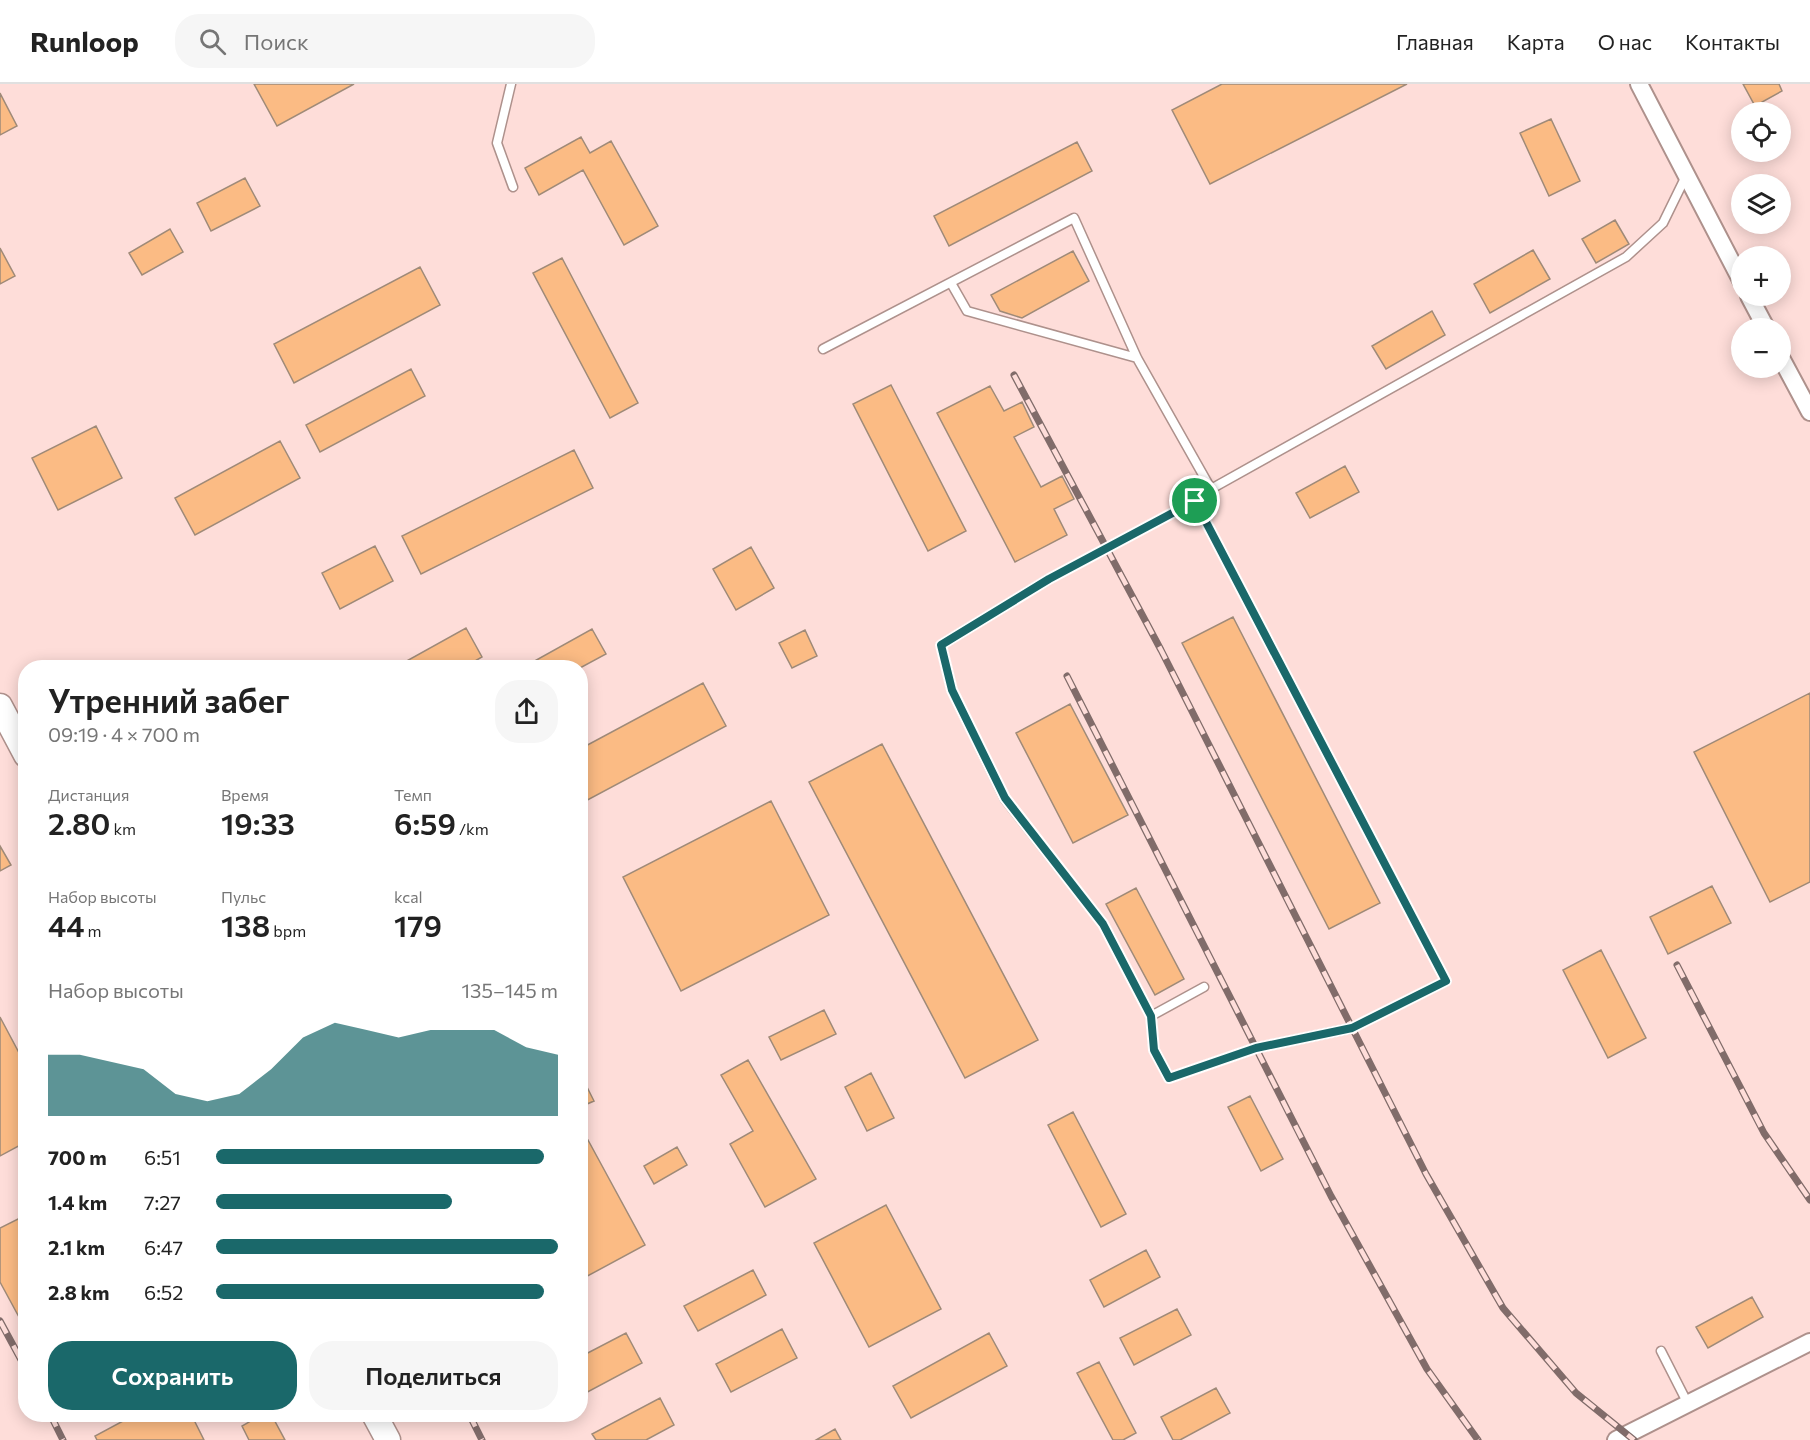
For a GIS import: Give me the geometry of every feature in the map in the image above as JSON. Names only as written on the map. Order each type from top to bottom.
[{"type":"street","points":[[1639,84],[1731,261]]},
{"type":"street","points":[[1791,377],[1810,412]]},
{"type":"street","points":[[0,706],[18,740]]},
{"type":"street","points":[[1616,1440],[1810,1342]]},
{"type":"street","points":[[378,1422],[388,1440]]},
{"type":"lane","points":[[511,84],[497,143],[513,187]]},
{"type":"lane","points":[[1195,501],[1446,981],[1352,1028],[1256,1048],[1169,1078],[1154,1050],[1151,1016],[1103,924],[1005,798],[952,690],[941,645],[1049,579],[1195,501],[1211,489],[1626,257],[1663,223],[1686,176]]},
{"type":"lane","points":[[823,349],[1074,218],[1137,358],[1211,489]]},
{"type":"lane","points":[[951,283],[967,311],[1137,358]]},
{"type":"lane","points":[[1151,1016],[1204,987]]},
{"type":"lane","points":[[1660,1351],[1688,1404]]},
{"type":"building","points":[[254,84],[354,84],[277,126]]},
{"type":"building","points":[[1222,84],[1407,84],[1210,184],[1172,110]]},
{"type":"building","points":[[1743,84],[1779,84],[1782,91],[1762,102],[1753,102]]},
{"type":"building","points":[[0,93],[17,126],[0,135]]},
{"type":"building","points":[[1551,119],[1580,181],[1549,196],[1520,133]]},
{"type":"building","points":[[581,137],[590,153],[611,141],[658,226],[624,245],[583,170],[539,195],[525,168]]},
{"type":"building","points":[[1077,142],[1092,171],[949,246],[934,216]]},
{"type":"building","points":[[245,178],[260,206],[211,231],[197,203]]},
{"type":"building","points":[[1615,220],[1629,244],[1596,263],[1582,239]]},
{"type":"building","points":[[170,229],[183,252],[142,275],[129,253]]},
{"type":"building","points":[[0,248],[15,276],[0,284]]},
{"type":"building","points":[[1533,250],[1550,279],[1490,313],[1474,284]]},
{"type":"building","points":[[1073,251],[1089,281],[1022,318],[1000,311],[991,295]]},
{"type":"building","points":[[562,258],[638,403],[610,418],[533,273]]},
{"type":"building","points":[[420,267],[440,305],[294,383],[274,344]]},
{"type":"building","points":[[1432,311],[1445,335],[1386,369],[1372,346]]},
{"type":"building","points":[[411,369],[425,396],[320,452],[306,425]]},
{"type":"building","points":[[891,385],[966,531],[928,551],[853,404]]},
{"type":"building","points":[[990,386],[1004,411],[1022,402],[1034,427],[1014,437],[1041,487],[1062,476],[1074,499],[1054,509],[1067,535],[1015,562],[937,413]]},
{"type":"building","points":[[96,426],[122,478],[58,510],[32,458]]},
{"type":"building","points":[[280,441],[300,478],[195,535],[175,498]]},
{"type":"building","points":[[574,450],[593,488],[421,574],[402,536]]},
{"type":"building","points":[[1345,466],[1359,492],[1310,518],[1296,493]]},
{"type":"building","points":[[375,546],[393,581],[340,609],[322,573]]},
{"type":"building","points":[[751,547],[774,588],[736,610],[713,569]]},
{"type":"building","points":[[1233,617],[1380,903],[1329,929],[1182,643]]},
{"type":"building","points":[[466,628],[482,657],[477,660],[408,660]]},
{"type":"building","points":[[592,629],[606,654],[588,664],[588,660],[536,660]]},
{"type":"building","points":[[805,630],[817,656],[792,668],[779,643]]},
{"type":"building","points":[[703,683],[726,726],[588,800],[588,745]]},
{"type":"building","points":[[1810,693],[1810,882],[1770,902],[1694,752]]},
{"type":"building","points":[[1070,704],[1128,815],[1073,843],[1016,733]]},
{"type":"building","points":[[882,744],[1038,1040],[965,1078],[809,782]]},
{"type":"building","points":[[771,801],[829,915],[681,991],[623,877]]},
{"type":"building","points":[[0,846],[11,865],[0,871]]},
{"type":"building","points":[[1712,886],[1731,923],[1668,954],[1650,917]]},
{"type":"building","points":[[1136,888],[1184,979],[1155,995],[1106,904]]},
{"type":"building","points":[[1601,950],[1646,1038],[1608,1058],[1563,970]]},
{"type":"building","points":[[824,1010],[836,1034],[781,1060],[769,1037]]},
{"type":"building","points":[[0,1017],[18,1051],[18,1146],[0,1156]]},
{"type":"building","points":[[748,1060],[816,1179],[765,1207],[730,1144],[753,1131],[721,1075]]},
{"type":"building","points":[[871,1073],[894,1118],[867,1131],[845,1087]]},
{"type":"building","points":[[588,1089],[594,1101],[588,1104]]},
{"type":"building","points":[[1250,1096],[1283,1159],[1261,1171],[1228,1107]]},
{"type":"building","points":[[1073,1112],[1126,1214],[1101,1227],[1048,1125]]},
{"type":"building","points":[[588,1140],[645,1245],[588,1276]]},
{"type":"building","points":[[677,1147],[687,1165],[654,1184],[644,1166]]},
{"type":"building","points":[[886,1205],[941,1309],[869,1347],[814,1243]]},
{"type":"building","points":[[18,1219],[18,1315],[0,1282],[0,1228]]},
{"type":"building","points":[[1146,1250],[1160,1277],[1104,1307],[1090,1280]]},
{"type":"building","points":[[753,1270],[766,1295],[698,1331],[684,1306]]},
{"type":"building","points":[[1752,1297],[1763,1317],[1708,1348],[1696,1327]]},
{"type":"building","points":[[1177,1309],[1191,1335],[1134,1365],[1120,1338]]},
{"type":"building","points":[[782,1329],[797,1358],[731,1392],[716,1364]]},
{"type":"building","points":[[626,1333],[642,1363],[588,1392],[588,1353]]},
{"type":"building","points":[[989,1333],[1007,1366],[911,1418],[893,1386]]},
{"type":"building","points":[[1099,1362],[1136,1433],[1123,1440],[1113,1440],[1077,1373]]},
{"type":"building","points":[[1216,1388],[1230,1413],[1180,1440],[1173,1440],[1161,1417]]},
{"type":"building","points":[[660,1398],[674,1425],[646,1440],[596,1440],[592,1434]]},
{"type":"building","points":[[121,1422],[195,1422],[204,1440],[97,1440],[95,1436]]},
{"type":"building","points":[[249,1422],[275,1422],[285,1440],[249,1440],[242,1426]]},
{"type":"building","points":[[835,1429],[841,1440],[816,1440]]},
{"type":"railway","points":[[1014,375],[1161,650],[1426,1174],[1503,1308],[1576,1393],[1634,1440]]},
{"type":"railway","points":[[1067,676],[1331,1196],[1427,1369],[1478,1440]]},
{"type":"railway","points":[[1677,965],[1764,1133],[1810,1200]]},
{"type":"railway","points":[[0,1321],[18,1354]]},
{"type":"railway","points":[[54,1422],[63,1440]]},
{"type":"railway","points":[[473,1422],[482,1440]]},
{"type":"route","points":[[1195,501],[1446,981],[1352,1028],[1256,1048],[1169,1078],[1154,1050],[1151,1016],[1103,924],[1005,798],[952,690],[941,645],[1049,579],[1195,501]]}]
